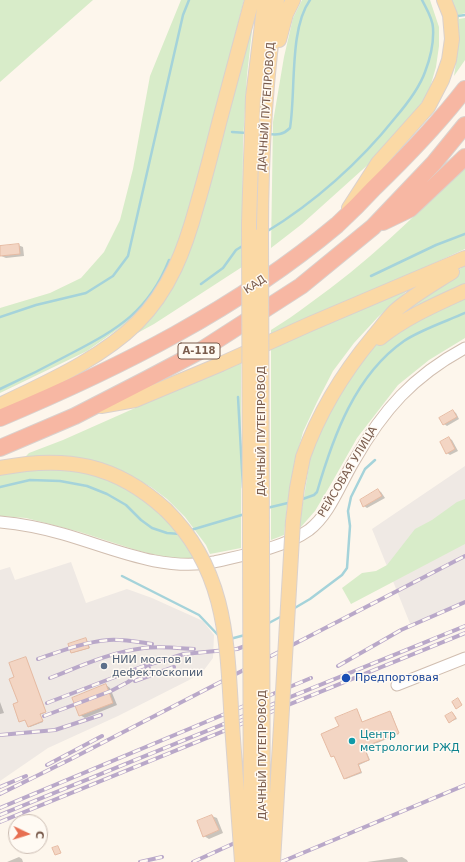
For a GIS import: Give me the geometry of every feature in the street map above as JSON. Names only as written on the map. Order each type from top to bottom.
[{"type":"highway","name":"КАД","points":[[0,418],[64,391],[184,330],[231,302],[277,270],[338,224],[414,149],[448,111],[465,89]]},
{"type":"highway","name":"А-118","points":[[0,448],[92,407],[200,351],[301,286],[373,227],[434,163],[465,125]]},
{"type":"highway","points":[[373,227],[410,209],[465,156]]},
{"type":"main road","points":[[0,405],[103,351],[139,321],[163,291],[174,272],[193,221],[252,0]]},
{"type":"main road","name":"ДАЧНЫЙ ПУТЕПРОВОД","points":[[251,862],[249,216],[253,97],[265,0]]},
{"type":"main road","name":"ДАЧНЫЙ ПУТЕПРОВОД","points":[[263,862],[261,235],[263,131],[268,71],[277,0]]},
{"type":"main road","points":[[263,131],[276,55],[286,14],[293,0]]},
{"type":"main road","points":[[338,224],[378,163],[428,107],[442,80],[449,60],[452,39],[450,15],[444,0]]},
{"type":"main road","points":[[92,407],[134,400],[142,397],[222,364],[310,324],[465,258]]},
{"type":"main road","points":[[273,862],[293,522],[297,488],[303,457],[311,435],[328,401],[343,376],[358,355],[394,312],[424,289],[465,264]]},
{"type":"main road","points":[[358,355],[395,326],[428,308],[465,291]]},
{"type":"main road","points":[[0,468],[25,463],[52,462],[73,464],[107,472],[127,481],[149,495],[166,510],[184,530],[202,557],[212,580],[220,606],[228,659],[242,862]]},
{"type":"street","name":"РЕЙСОВАЯ УЛИЦА","points":[[0,522],[47,529],[145,559],[178,565],[214,562],[284,542],[299,536],[310,529],[324,513],[370,433],[396,401],[436,364],[465,348]]},
{"type":"street","points":[[397,685],[465,658]]},
{"type":"shaded area","points":[[465,466],[465,602],[411,626],[372,529]]},
{"type":"shaded area","name":"НИИ мостов и дефектоскопии","points":[[71,562],[86,603],[127,589],[152,598],[203,621],[214,635],[213,658],[201,674],[118,716],[48,748],[0,781],[0,570],[10,567],[15,580]]},
{"type":"green space","points":[[0,0],[93,0],[0,82]]},
{"type":"green space","points":[[181,0],[244,0],[184,232],[167,271],[146,305],[121,327],[87,351],[0,393],[0,308],[50,293],[81,278],[104,252],[120,220],[133,169],[150,76]]},
{"type":"green space","points":[[302,0],[430,0],[439,27],[439,46],[436,67],[429,91],[401,135],[302,224],[271,248],[273,122],[284,57],[293,18]]},
{"type":"green space","points":[[450,0],[465,0],[465,13],[459,15],[459,19],[465,18],[465,60],[454,76],[458,48],[457,28]]},
{"type":"green space","points":[[254,13],[247,75],[243,142],[242,267],[154,324],[121,342],[162,300]]},
{"type":"green space","points":[[465,166],[465,249],[271,337],[271,330],[330,289],[370,256],[409,221]]},
{"type":"green space","points":[[465,266],[465,285],[400,315],[436,284]]},
{"type":"green space","points":[[408,290],[378,317],[354,343],[333,371],[303,432],[295,462],[287,506],[284,535],[271,540],[271,346]]},
{"type":"green space","points":[[465,296],[465,338],[429,360],[398,385],[357,438],[315,511],[300,528],[309,458],[331,404],[362,360],[382,339]]},
{"type":"green space","points":[[241,361],[241,548],[210,554],[206,545],[185,517],[167,499],[151,487],[123,472],[88,460],[27,459],[26,456],[29,453],[63,440]]},
{"type":"green space","points":[[45,466],[85,470],[137,491],[177,527],[197,559],[174,559],[139,551],[80,532],[26,518],[0,516],[0,473]]},
{"type":"green space","points":[[465,499],[465,544],[351,604],[342,588],[362,573],[376,571],[387,565],[415,529],[432,520],[457,502]]},
{"type":"building","points":[[19,244],[20,254],[0,256],[0,246]]},
{"type":"building","points":[[453,410],[457,417],[443,425],[439,418]]},
{"type":"building","points":[[449,437],[455,449],[446,454],[440,442]]},
{"type":"building","points":[[378,489],[382,496],[363,507],[360,500]]},
{"type":"building","points":[[86,638],[89,648],[71,653],[68,644]]},
{"type":"building","points":[[26,657],[46,712],[40,714],[43,721],[28,727],[25,720],[19,722],[13,704],[18,702],[9,679],[14,677],[9,663]]},
{"type":"building","points":[[106,684],[113,703],[79,716],[72,698]]},
{"type":"building","points":[[458,698],[462,705],[456,709],[452,702]]},
{"type":"building","name":"Центр метрологии РЖД","points":[[357,709],[362,722],[390,711],[399,733],[364,747],[369,760],[358,764],[361,772],[344,779],[334,756],[331,757],[321,734],[339,726],[335,718]]},
{"type":"building","points":[[452,712],[456,718],[449,723],[445,716]]},
{"type":"building","points":[[212,815],[219,830],[203,837],[197,821]]},
{"type":"building","points":[[58,846],[61,853],[55,855],[52,848]]},
{"type":"waterway","points":[[0,317],[36,305],[86,293],[113,276],[128,256],[183,15],[189,0]]},
{"type":"waterway","points":[[268,134],[280,134],[290,128],[296,44],[303,12],[310,0]]},
{"type":"waterway","points":[[266,232],[284,221],[335,181],[367,150],[412,96],[427,67],[433,39],[432,21],[422,0]]},
{"type":"waterway","points":[[458,16],[465,15]]},
{"type":"waterway","points":[[232,132],[247,133]]},
{"type":"waterway","points":[[371,276],[436,245],[465,234]]},
{"type":"waterway","points":[[201,284],[223,268],[236,250],[244,245]]},
{"type":"waterway","points":[[0,389],[104,336],[130,317],[142,306],[152,293],[169,260]]},
{"type":"waterway","points":[[300,500],[314,495],[317,492],[330,450],[348,409],[359,389],[372,371],[387,355],[410,337],[465,313]]},
{"type":"waterway","points":[[238,397],[243,488]]},
{"type":"waterway","points":[[293,609],[310,599],[342,575],[347,568],[350,526],[348,511],[351,497],[365,469],[375,460]]},
{"type":"waterway","points":[[0,487],[30,480],[60,481],[87,486],[107,494],[126,505],[141,520],[152,528],[167,533],[180,534]]},
{"type":"waterway","points":[[267,508],[292,502]]},
{"type":"waterway","points":[[191,530],[245,514]]},
{"type":"waterway","points":[[122,576],[199,615],[219,636]]},
{"type":"waterway","points":[[267,624],[282,616]]},
{"type":"waterway","points":[[230,639],[245,635]]},
{"type":"railway","points":[[0,794],[465,556]]},
{"type":"railway","points":[[338,666],[401,630],[465,602]]},
{"type":"railway","points":[[0,815],[465,626]]},
{"type":"railway","points":[[0,822],[465,633]]},
{"type":"railway","points":[[38,659],[73,647],[100,641],[120,640],[152,644]]},
{"type":"railway","points":[[47,703],[141,667],[184,654],[237,649],[256,642]]},
{"type":"railway","points":[[50,678],[96,660],[132,650],[156,647],[194,649]]},
{"type":"railway","points":[[135,681],[174,667]]},
{"type":"railway","points":[[44,716],[111,691],[149,668]]},
{"type":"railway","points":[[0,808],[311,678]]},
{"type":"railway","points":[[0,735],[55,730],[101,715]]},
{"type":"railway","points":[[47,765],[102,736]]},
{"type":"railway","points":[[0,787],[26,776]]},
{"type":"railway","points":[[281,862],[465,785]]},
{"type":"railway","points":[[193,862],[261,831]]},
{"type":"railway","points":[[140,862],[162,857]]},
{"type":"place","name":"НИИ мостов и дефектоскопии","points":[[104,666]]},
{"type":"place","name":"Предпортовая","points":[[346,678]]},
{"type":"place","name":"Центр метрологии РЖД","points":[[352,741]]}]
